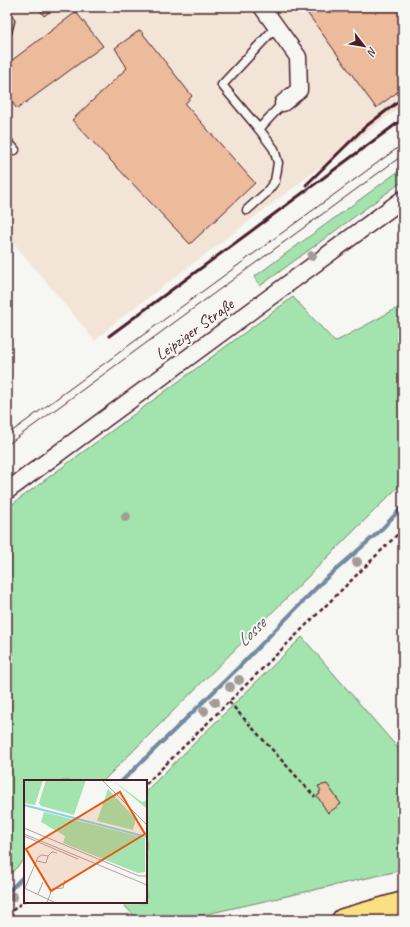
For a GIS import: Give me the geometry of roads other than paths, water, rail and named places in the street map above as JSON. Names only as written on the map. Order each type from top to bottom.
[{"type":"highway","points":[[343,920],[403,903]]},
{"type":"street","points":[[262,7],[298,57],[299,90],[283,103]]},
{"type":"street","name":"Leipziger Straße","points":[[7,491],[403,199]]},
{"type":"lane","points":[[7,17],[10,21],[7,32]]},
{"type":"lane","points":[[248,210],[266,193],[276,180],[278,163],[274,149],[222,85],[276,27]]},
{"type":"lane","points":[[259,129],[283,103]]},
{"type":"lane","points":[[7,141],[14,150]]},
{"type":"waterway","name":"Losse","points":[[123,780],[238,668],[322,582],[380,531],[403,506]]},
{"type":"waterway","name":"Losse","points":[[7,893],[24,876]]},
{"type":"tram line","points":[[7,435],[403,144]]},
{"type":"tram line","points":[[7,445],[403,155]]},
{"type":"railway","points":[[306,185],[365,127],[403,98]]},
{"type":"railway","points":[[109,336],[403,119]]}]
